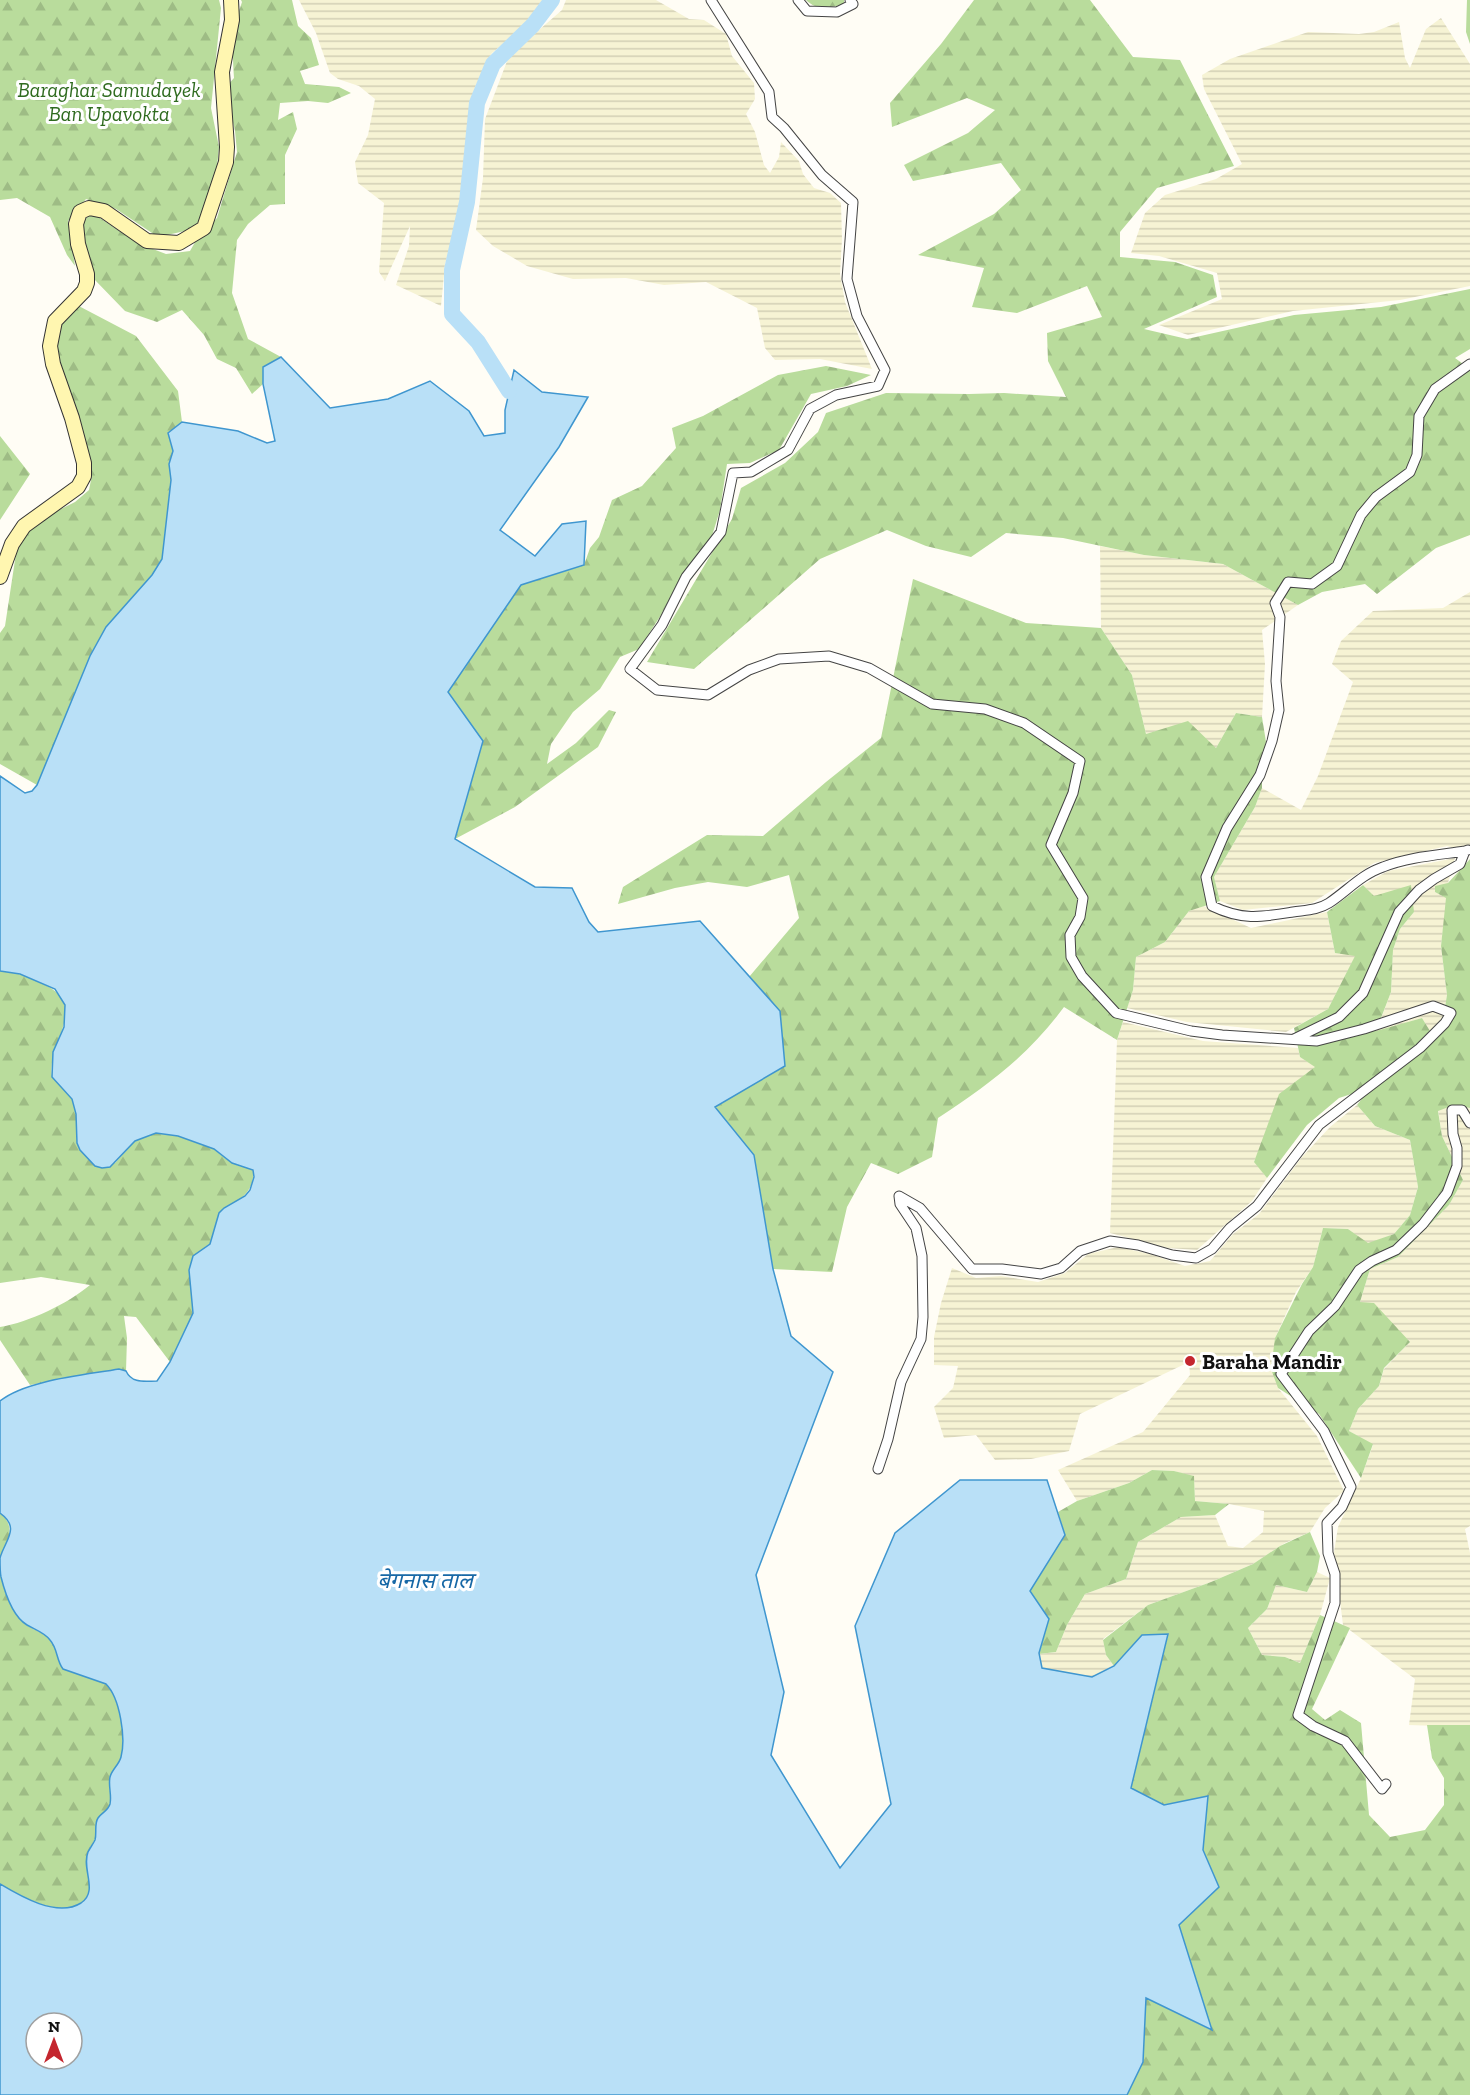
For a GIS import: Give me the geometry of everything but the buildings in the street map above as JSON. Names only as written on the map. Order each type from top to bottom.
[{"type":"main road","points":[[0,577],[12,544],[24,526],[78,488],[84,476],[84,463],[53,364],[50,346],[55,321],[84,291],[87,283],[76,224],[80,212],[89,208],[104,211],[147,241],[179,243],[204,228],[226,162],[222,72],[232,20],[231,0]]},
{"type":"street","points":[[711,0],[769,92],[772,117],[784,128],[822,175],[853,202],[848,279],[857,316],[885,370],[878,386],[836,396],[810,409],[788,450],[751,472],[733,473],[721,532],[686,577],[662,626],[630,669],[657,690],[708,696],[749,670],[779,659],[830,656],[869,668],[932,704],[985,709],[1024,723],[1080,761],[1073,793],[1051,845],[1083,898],[1080,917],[1070,935],[1071,957],[1082,976],[1116,1012],[1191,1031],[1317,1041],[1364,1029],[1433,1006],[1451,1012],[1445,1023],[1420,1048],[1319,1125],[1257,1206],[1230,1228],[1212,1250],[1196,1258],[1172,1255],[1110,1240],[1080,1251],[1060,1268],[1041,1274],[1002,1269],[972,1269],[920,1208],[899,1196],[900,1204],[916,1228],[922,1256],[923,1317],[921,1339],[901,1382],[878,1469]]},
{"type":"street","points":[[798,0],[807,11],[837,12],[853,4],[850,0]]},
{"type":"street","points":[[1467,850],[1383,867],[1364,876],[1319,908],[1260,918],[1228,914],[1212,906],[1206,877],[1227,828],[1260,775],[1272,741],[1279,710],[1276,681],[1280,617],[1275,603],[1288,582],[1312,584],[1336,566],[1360,515],[1376,497],[1410,472],[1417,454],[1419,416],[1435,389],[1470,364]]},
{"type":"street","points":[[1293,1040],[1340,1017],[1363,993],[1399,912],[1419,890],[1460,864],[1467,850]]},
{"type":"street","points":[[1386,1784],[1382,1789],[1345,1741],[1313,1726],[1298,1714],[1335,1603],[1335,1574],[1328,1553],[1327,1523],[1342,1507],[1351,1487],[1324,1431],[1281,1374],[1309,1331],[1335,1306],[1359,1270],[1396,1250],[1423,1224],[1447,1193],[1457,1166],[1452,1110],[1462,1110],[1470,1123]]},
{"type":"shaded area","points":[[299,0],[545,0],[526,25],[492,53],[475,87],[462,194],[456,228],[445,264],[441,306],[396,285],[409,246],[410,226],[385,281],[379,272],[384,203],[358,183],[355,162],[368,135],[375,99],[359,86],[338,79],[330,73],[316,33]]},
{"type":"shaded area","points":[[566,0],[656,0],[689,19],[704,20],[726,34],[732,56],[754,83],[755,99],[746,114],[755,132],[764,165],[770,173],[779,157],[781,142],[799,161],[803,174],[814,188],[830,193],[841,203],[840,274],[845,302],[872,369],[820,359],[775,360],[765,348],[757,308],[706,282],[664,285],[626,278],[573,279],[527,266],[493,246],[476,230],[483,178],[485,119],[509,56],[562,10]]},
{"type":"shaded area","points":[[1441,18],[1470,64],[1470,286],[1400,300],[1293,311],[1188,335],[1159,325],[1222,299],[1217,273],[1159,256],[1131,253],[1145,213],[1165,195],[1216,179],[1242,164],[1204,89],[1202,75],[1230,59],[1308,32],[1359,34],[1374,32],[1399,22],[1405,58],[1410,68],[1426,29]]},
{"type":"shaded area","points":[[1100,546],[1144,555],[1223,564],[1298,605],[1262,630],[1265,664],[1262,717],[1236,713],[1216,748],[1161,730],[1146,734],[1132,675],[1101,628]]},
{"type":"shaded area","points":[[1470,592],[1470,853],[1447,846],[1374,863],[1312,903],[1243,910],[1220,901],[1214,877],[1255,807],[1262,788],[1301,810],[1318,776],[1353,682],[1332,664],[1341,641],[1373,611],[1443,608]]},
{"type":"shaded area","points":[[1455,858],[1448,883],[1435,892],[1447,898],[1441,946],[1447,995],[1443,1019],[1430,1031],[1422,1018],[1376,1032],[1391,992],[1393,950],[1400,929],[1414,912],[1373,896],[1363,885],[1388,871]]},
{"type":"shaded area","points":[[1204,906],[1251,928],[1327,912],[1335,953],[1356,955],[1328,1009],[1286,1032],[1187,1022],[1127,1008],[1133,990],[1136,957],[1165,942],[1189,911]]},
{"type":"shaded area","points":[[1123,1022],[1203,1041],[1298,1048],[1300,1057],[1316,1067],[1254,1161],[1267,1178],[1252,1201],[1197,1250],[1168,1248],[1110,1233],[1117,1040]]},
{"type":"shaded area","points":[[1357,1105],[1375,1126],[1410,1140],[1418,1187],[1410,1215],[1394,1234],[1368,1244],[1348,1229],[1323,1228],[1313,1267],[1296,1292],[1275,1338],[1278,1388],[1317,1436],[1344,1491],[1325,1508],[1310,1532],[1285,1543],[1253,1564],[1148,1605],[1103,1639],[1106,1655],[1114,1666],[1092,1677],[1042,1668],[1039,1654],[1056,1652],[1067,1625],[1085,1594],[1126,1579],[1138,1542],[1181,1517],[1215,1515],[1228,1546],[1243,1548],[1263,1532],[1264,1511],[1229,1504],[1195,1501],[1194,1477],[1174,1471],[1152,1470],[1129,1483],[1077,1501],[1058,1470],[1143,1432],[1190,1375],[1189,1362],[1080,1414],[1069,1451],[1031,1459],[995,1460],[976,1435],[944,1438],[934,1407],[953,1388],[958,1366],[934,1365],[934,1337],[941,1303],[952,1268],[976,1278],[1001,1276],[1038,1282],[1065,1273],[1088,1254],[1118,1247],[1150,1254],[1185,1266],[1210,1261],[1233,1234],[1259,1214],[1302,1157],[1330,1127]]},
{"type":"shaded area","points":[[1454,1105],[1470,1108],[1470,1526],[1465,1529],[1470,1553],[1470,1725],[1464,1727],[1409,1725],[1415,1679],[1343,1625],[1334,1552],[1338,1527],[1361,1478],[1373,1445],[1349,1431],[1358,1409],[1379,1386],[1384,1369],[1410,1342],[1360,1302],[1370,1269],[1398,1257],[1449,1205],[1463,1180],[1442,1136],[1438,1110]]},
{"type":"shaded area","points":[[1317,1572],[1330,1578],[1320,1615],[1300,1663],[1285,1657],[1262,1655],[1248,1628],[1267,1609],[1276,1585],[1307,1592]]},
{"type":"green space","name":"Baraghar Samudayek Ban Upavokta","points":[[0,0],[219,0],[221,8],[211,108],[219,147],[214,196],[194,229],[158,237],[116,209],[86,199],[68,221],[75,266],[67,255],[50,217],[17,198],[0,200]]},
{"type":"green space","points":[[241,0],[292,0],[298,26],[311,38],[319,65],[300,71],[305,84],[339,87],[351,93],[328,103],[308,101],[280,103],[278,120],[293,112],[297,129],[285,155],[285,204],[270,205],[248,224],[237,240],[232,293],[248,339],[281,357],[263,367],[263,384],[252,394],[236,368],[217,359],[204,335],[182,310],[157,322],[125,311],[93,278],[85,251],[82,224],[91,212],[137,243],[166,254],[190,251],[198,237],[217,218],[237,152],[235,131],[225,88],[234,78],[234,40]]},
{"type":"green space","points":[[806,0],[844,0],[844,4],[819,7]]},
{"type":"green space","points":[[974,0],[1090,0],[1133,57],[1180,60],[1234,166],[1157,188],[1120,232],[1120,257],[1175,262],[1213,275],[1217,297],[1144,329],[1187,339],[1294,315],[1381,307],[1470,289],[1470,349],[1455,358],[1470,369],[1470,535],[1436,548],[1377,594],[1365,584],[1322,592],[1298,605],[1223,564],[1144,555],[1063,538],[1006,533],[971,557],[926,546],[887,530],[820,559],[694,669],[647,662],[732,519],[741,488],[785,463],[818,432],[826,413],[886,393],[1004,393],[1066,397],[1048,361],[1047,333],[1102,317],[1087,286],[1017,313],[972,307],[984,268],[918,255],[994,214],[1021,190],[1001,163],[913,181],[904,165],[968,133],[995,110],[967,98],[892,127],[890,103],[941,44]]},
{"type":"green space","points":[[1467,0],[1470,0],[1470,44],[1466,32]]},
{"type":"green space","points":[[75,304],[136,336],[178,391],[182,422],[168,433],[173,451],[169,464],[171,480],[162,559],[152,575],[106,627],[90,656],[37,785],[0,764],[0,633],[5,626],[17,547],[31,529],[53,513],[75,502],[89,490],[92,475],[54,351],[60,319]]},
{"type":"green space","points":[[826,366],[871,375],[847,386],[811,394],[779,450],[750,463],[727,464],[720,510],[711,539],[681,576],[661,615],[639,649],[620,657],[600,689],[573,712],[551,744],[547,764],[576,743],[609,710],[616,712],[598,747],[515,807],[455,839],[483,741],[448,692],[521,585],[584,565],[590,548],[599,537],[612,500],[642,486],[676,448],[672,428],[703,416],[778,375]]},
{"type":"green space","points":[[0,436],[30,474],[0,520]]},
{"type":"green space","points":[[913,579],[1026,623],[1101,628],[1132,675],[1146,734],[1188,721],[1216,748],[1236,713],[1262,717],[1266,742],[1262,759],[1262,788],[1255,807],[1214,877],[1220,901],[1189,911],[1165,942],[1136,957],[1133,990],[1117,1040],[1064,1007],[1021,1055],[974,1094],[938,1118],[932,1157],[898,1174],[871,1163],[847,1207],[832,1272],[773,1269],[754,1155],[714,1107],[780,1012],[749,977],[799,918],[789,875],[747,887],[708,882],[675,888],[618,904],[623,887],[707,835],[763,836],[881,738]]},
{"type":"green space","points":[[1470,859],[1470,1108],[1454,1105],[1438,1111],[1442,1136],[1463,1180],[1449,1205],[1398,1257],[1370,1269],[1360,1302],[1374,1303],[1410,1342],[1384,1368],[1379,1386],[1358,1409],[1349,1431],[1373,1444],[1361,1478],[1319,1414],[1278,1388],[1271,1369],[1275,1338],[1313,1267],[1323,1228],[1348,1229],[1368,1243],[1394,1234],[1410,1215],[1418,1187],[1410,1140],[1375,1126],[1357,1105],[1370,1088],[1339,1098],[1307,1125],[1267,1178],[1254,1162],[1279,1094],[1315,1067],[1300,1057],[1294,1028],[1328,1009],[1355,956],[1335,953],[1327,912],[1363,885],[1374,896],[1411,885],[1414,912],[1400,929],[1393,950],[1391,992],[1376,1031],[1422,1018],[1430,1031],[1443,1019],[1447,995],[1441,946],[1446,898],[1435,892],[1435,886],[1448,883]]},
{"type":"green space","points":[[0,971],[16,973],[41,983],[56,992],[64,1002],[66,1013],[52,1063],[52,1077],[72,1099],[76,1114],[77,1143],[80,1150],[95,1166],[115,1163],[135,1141],[156,1133],[178,1136],[214,1149],[239,1166],[253,1170],[252,1183],[246,1194],[224,1208],[210,1244],[205,1247],[192,1306],[193,1313],[170,1362],[136,1317],[124,1316],[127,1338],[126,1371],[118,1369],[30,1385],[0,1340],[0,1327],[12,1325],[48,1311],[90,1285],[41,1277],[0,1283]]},
{"type":"green space","points":[[1152,1470],[1174,1471],[1194,1476],[1195,1501],[1229,1504],[1215,1515],[1181,1517],[1138,1542],[1126,1579],[1085,1594],[1067,1625],[1056,1652],[1039,1654],[1049,1619],[1030,1591],[1065,1535],[1058,1512],[1077,1501],[1129,1483]]},
{"type":"green space","points":[[0,1513],[8,1523],[9,1534],[0,1558]]},
{"type":"green space","points":[[1310,1532],[1320,1556],[1317,1572],[1307,1592],[1276,1585],[1267,1609],[1248,1628],[1262,1655],[1285,1657],[1300,1663],[1320,1615],[1350,1628],[1312,1709],[1325,1720],[1340,1710],[1361,1723],[1369,1815],[1390,1837],[1425,1830],[1444,1805],[1444,1778],[1432,1758],[1427,1725],[1470,1725],[1470,2095],[1127,2095],[1143,2062],[1146,1998],[1211,2030],[1179,1925],[1219,1887],[1203,1850],[1208,1796],[1164,1805],[1131,1788],[1168,1635],[1142,1635],[1114,1666],[1106,1655],[1103,1640],[1148,1605],[1253,1564],[1280,1546]]},
{"type":"green space","points":[[0,1568],[8,1598],[20,1619],[50,1639],[55,1646],[63,1669],[106,1684],[115,1699],[121,1719],[123,1740],[121,1757],[109,1781],[111,1798],[107,1809],[97,1820],[95,1837],[88,1852],[89,1893],[81,1903],[71,1907],[50,1907],[39,1904],[0,1884]]},
{"type":"water","name":"बेगनास ताल","points":[[281,357],[330,408],[388,399],[430,381],[469,411],[484,436],[505,433],[505,410],[514,370],[542,392],[588,397],[559,447],[500,530],[535,556],[562,524],[586,521],[584,565],[521,585],[448,692],[483,741],[455,839],[535,887],[572,888],[589,922],[598,932],[700,921],[780,1011],[785,1066],[715,1107],[754,1155],[773,1269],[791,1336],[833,1372],[756,1575],[784,1692],[771,1755],[840,1868],[891,1804],[855,1626],[895,1533],[960,1480],[1047,1480],[1065,1535],[1030,1591],[1049,1619],[1039,1653],[1042,1668],[1092,1677],[1114,1666],[1142,1635],[1168,1634],[1131,1788],[1164,1805],[1208,1796],[1203,1850],[1219,1887],[1179,1925],[1212,2030],[1146,1998],[1143,2062],[1127,2095],[0,2095],[0,1884],[28,1899],[50,1907],[71,1907],[86,1898],[89,1886],[86,1859],[95,1840],[97,1820],[110,1804],[110,1777],[121,1757],[123,1740],[121,1719],[111,1690],[106,1684],[63,1669],[48,1637],[22,1621],[13,1610],[7,1597],[1,1577],[0,1558],[11,1529],[10,1524],[0,1513],[0,1401],[11,1394],[40,1383],[119,1369],[126,1371],[135,1380],[157,1381],[170,1362],[193,1313],[189,1270],[193,1256],[210,1244],[219,1213],[245,1196],[250,1190],[254,1177],[253,1170],[232,1163],[214,1149],[178,1136],[156,1133],[135,1141],[110,1167],[95,1166],[80,1150],[77,1143],[76,1114],[72,1099],[52,1077],[53,1052],[64,1027],[65,1005],[55,989],[20,974],[0,971],[0,776],[25,793],[32,791],[37,785],[90,656],[106,627],[152,575],[162,559],[171,480],[169,464],[173,451],[168,433],[182,422],[238,431],[267,443],[275,441],[263,384],[263,367]]},
{"type":"waterway","points":[[509,391],[478,342],[452,314],[452,270],[467,202],[477,103],[493,64],[533,25],[552,0]]},
{"type":"place","name":"Baraha Mandir","points":[[1190,1361]]}]
